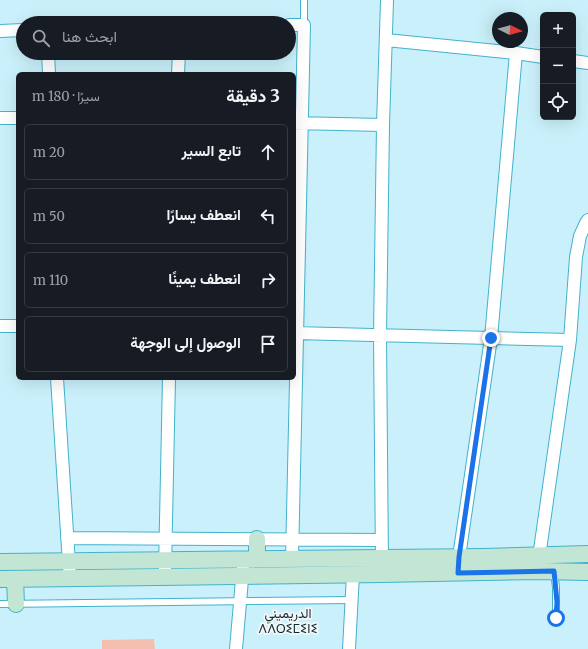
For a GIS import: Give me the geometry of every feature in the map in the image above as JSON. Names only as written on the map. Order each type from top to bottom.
[{"type":"main road","points":[[250,559],[257,539]]},
{"type":"main road","points":[[16,604],[7,579],[382,574],[459,565],[538,563],[588,554]]},
{"type":"main road","points":[[0,562],[382,558],[459,565]]},
{"type":"main road","points":[[538,563],[554,571],[588,572]]},
{"type":"street","points":[[382,574],[380,335],[383,125],[387,1]]},
{"type":"street","points":[[296,25],[304,25],[298,123],[296,333],[570,340]]},
{"type":"street","points":[[0,30],[16,30]]},
{"type":"street","points":[[386,40],[540,57]]},
{"type":"street","points":[[459,565],[491,338],[516,53]]},
{"type":"street","points":[[48,60],[48,72]]},
{"type":"street","points":[[178,72],[179,60]]},
{"type":"street","points":[[576,61],[588,63]]},
{"type":"street","points":[[0,118],[16,118]]},
{"type":"street","points":[[298,123],[383,125]]},
{"type":"street","points":[[538,563],[570,340],[576,257],[580,236],[588,220]]},
{"type":"street","points":[[0,326],[16,326]]},
{"type":"street","points":[[57,380],[70,579]]},
{"type":"street","points":[[165,577],[169,380]]},
{"type":"street","points":[[292,559],[295,380]]},
{"type":"street","points":[[67,538],[382,540]]},
{"type":"street","points":[[236,649],[242,576],[250,559]]},
{"type":"street","points":[[349,649],[353,574]]},
{"type":"lane","points":[[304,0],[304,25]]},
{"type":"lane","points":[[554,571],[557,602],[556,618]]},
{"type":"lane","points":[[0,604],[352,600]]},
{"type":"shaded area","points":[[154,639],[155,649],[102,649],[102,640]]},
{"type":"district","name":"الدريميني ⴷⴷⵔⵉⵎⵉⵏⵉ","points":[[288,620]]},
{"type":"route","points":[[491,338],[459,557],[458,573],[554,571],[557,602],[556,618]]}]
